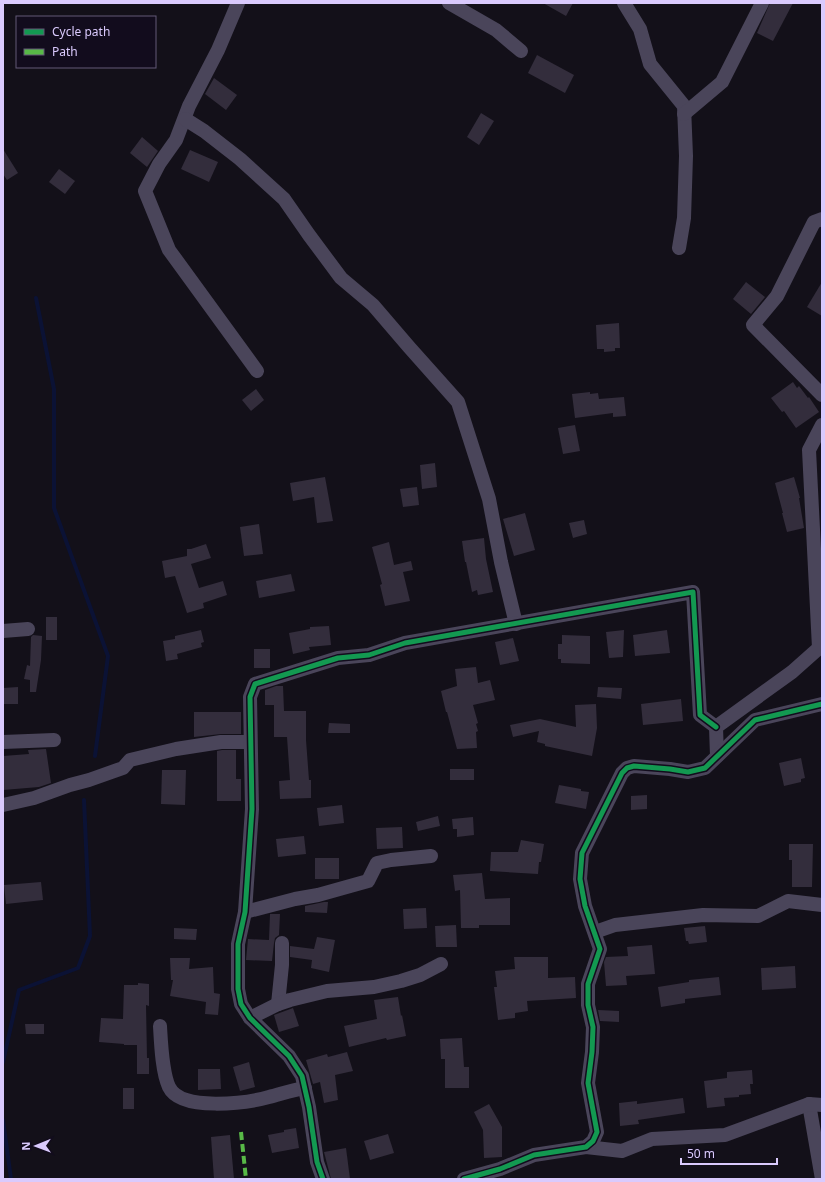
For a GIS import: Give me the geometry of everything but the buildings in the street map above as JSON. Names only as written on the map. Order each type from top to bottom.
[{"type":"street","points":[[238,3],[218,50],[189,106],[176,140],[158,164],[145,191],[169,250],[257,371]]},
{"type":"street","points":[[449,3],[496,30],[521,51]]},
{"type":"street","points":[[624,3],[640,29],[650,64],[684,106],[686,156],[685,211],[679,248]]},
{"type":"street","points":[[684,114],[722,82],[762,3]]},
{"type":"street","points":[[185,119],[204,131],[240,159],[284,199],[341,278],[373,305],[458,402],[489,499],[501,562],[516,624]]},
{"type":"street","points":[[822,219],[814,222],[777,296],[752,325],[822,395]]},
{"type":"street","points":[[716,727],[792,672],[819,648],[809,450],[822,425]]},
{"type":"street","points":[[323,1179],[317,1162],[309,1107],[302,1076],[289,1056],[250,1018],[241,1004],[238,989],[238,944],[245,912],[252,809],[250,697],[255,684],[338,658],[369,655],[404,643],[516,624],[588,609],[693,592],[700,715],[716,727]]},
{"type":"street","points":[[3,631],[28,629]]},
{"type":"street","points":[[586,1147],[593,1141],[597,1132],[588,1083],[592,1052],[593,1027],[588,1005],[588,984],[600,949],[585,906],[580,879],[582,853],[622,773],[627,768],[634,766],[688,772],[705,768],[755,720],[822,704]]},
{"type":"street","points":[[716,727],[716,756]]},
{"type":"street","points":[[3,742],[54,740]]},
{"type":"street","points":[[3,805],[34,798],[89,780],[122,768],[130,760],[176,749],[221,742],[250,742]]},
{"type":"street","points":[[245,912],[295,899],[318,895],[368,881],[377,863],[431,856]]},
{"type":"street","points":[[595,932],[615,926],[703,915],[758,916],[788,900],[822,905]]},
{"type":"street","points":[[278,1004],[282,964],[282,943]]},
{"type":"street","points":[[250,1018],[278,1004],[327,991],[374,987],[402,981],[420,975],[441,964]]},
{"type":"street","points":[[160,1026],[163,1063],[169,1087],[178,1097],[192,1101],[214,1104],[241,1102],[305,1088]]},
{"type":"street","points":[[464,1179],[500,1169],[534,1155],[586,1147],[622,1151],[652,1139],[725,1135],[816,1104],[822,1179]]},
{"type":"waterway","points":[[36,298],[54,389],[54,508],[108,656],[95,756]]},
{"type":"waterway","points":[[3,1062],[19,990],[78,968],[90,936],[84,800]]},
{"type":"waterway","points":[[3,1120],[11,1179]]},
{"type":"marked path","points":[[241,1132],[246,1179]]},
{"type":"cycle path","points":[[323,1179],[317,1162],[309,1107],[302,1076],[289,1056],[250,1018],[241,1004],[238,989],[238,944],[245,912],[252,809],[250,697],[255,684],[338,658],[369,655],[405,643],[693,592],[700,715],[716,727]]},
{"type":"cycle path","points":[[464,1179],[500,1169],[534,1155],[586,1147],[593,1141],[597,1132],[588,1083],[592,1052],[593,1027],[588,1005],[588,984],[600,949],[585,906],[580,879],[582,853],[622,773],[627,768],[634,766],[688,772],[705,768],[755,720],[822,704]]}]
